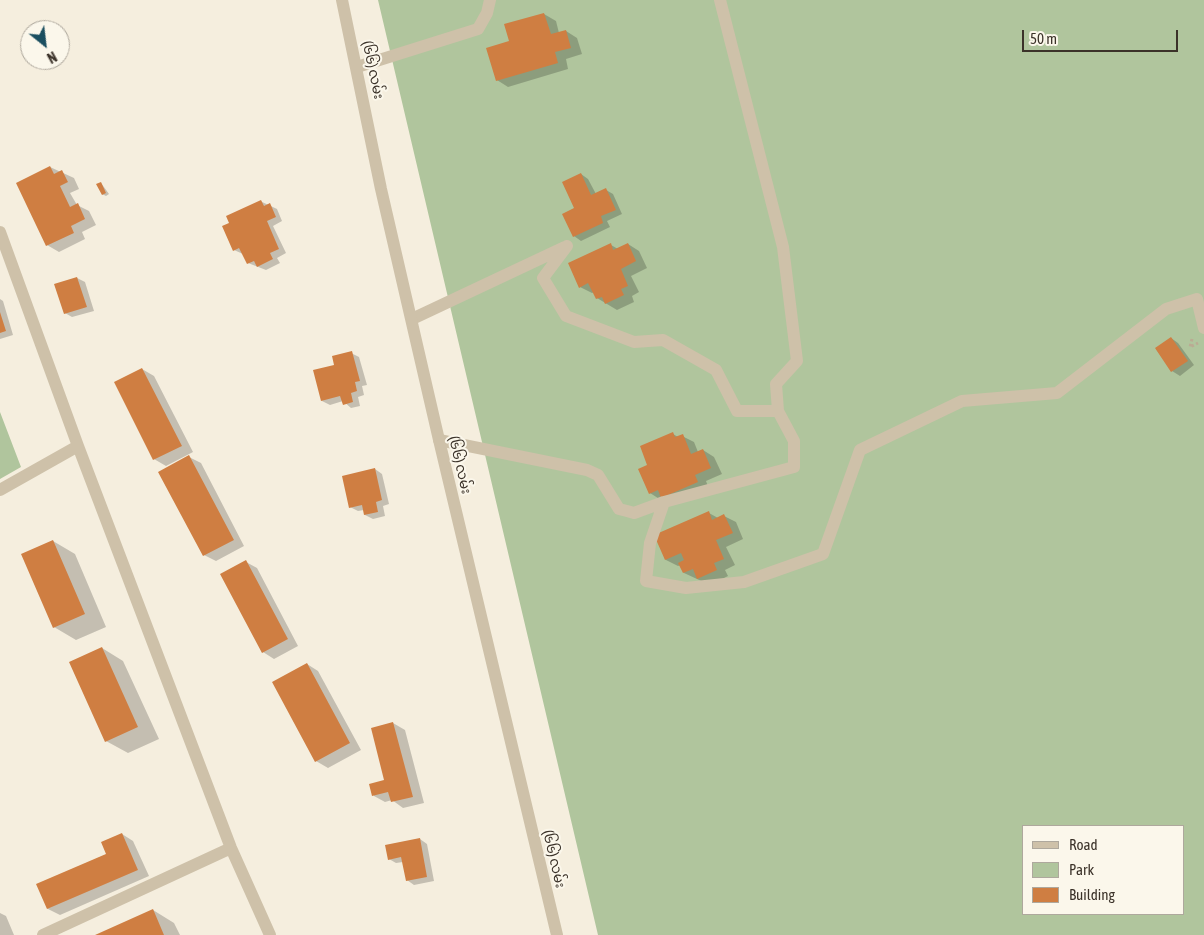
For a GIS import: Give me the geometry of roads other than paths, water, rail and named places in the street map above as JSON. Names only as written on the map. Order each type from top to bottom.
[{"type":"street","name":"(၆၆) လမ်း","points":[[342,0],[381,188],[557,935]]},
{"type":"street","points":[[357,67],[478,29],[487,13],[490,0]]},
{"type":"street","points":[[439,440],[587,470],[598,475],[619,509],[634,513],[664,502],[794,467],[794,441],[778,411],[776,384],[797,361],[783,247],[720,0]]},
{"type":"street","points":[[0,232],[78,446],[231,848],[270,935]]},
{"type":"street","points":[[412,319],[567,246],[543,278],[566,316],[634,342],[663,340],[716,370],[737,411],[778,411]]},
{"type":"street","points":[[664,502],[650,543],[646,581],[686,588],[744,582],[823,554],[860,450],[962,401],[1057,393],[1166,309],[1196,299],[1204,328]]},
{"type":"street","points":[[0,490],[78,446]]},
{"type":"street","points":[[42,935],[231,848]]}]
